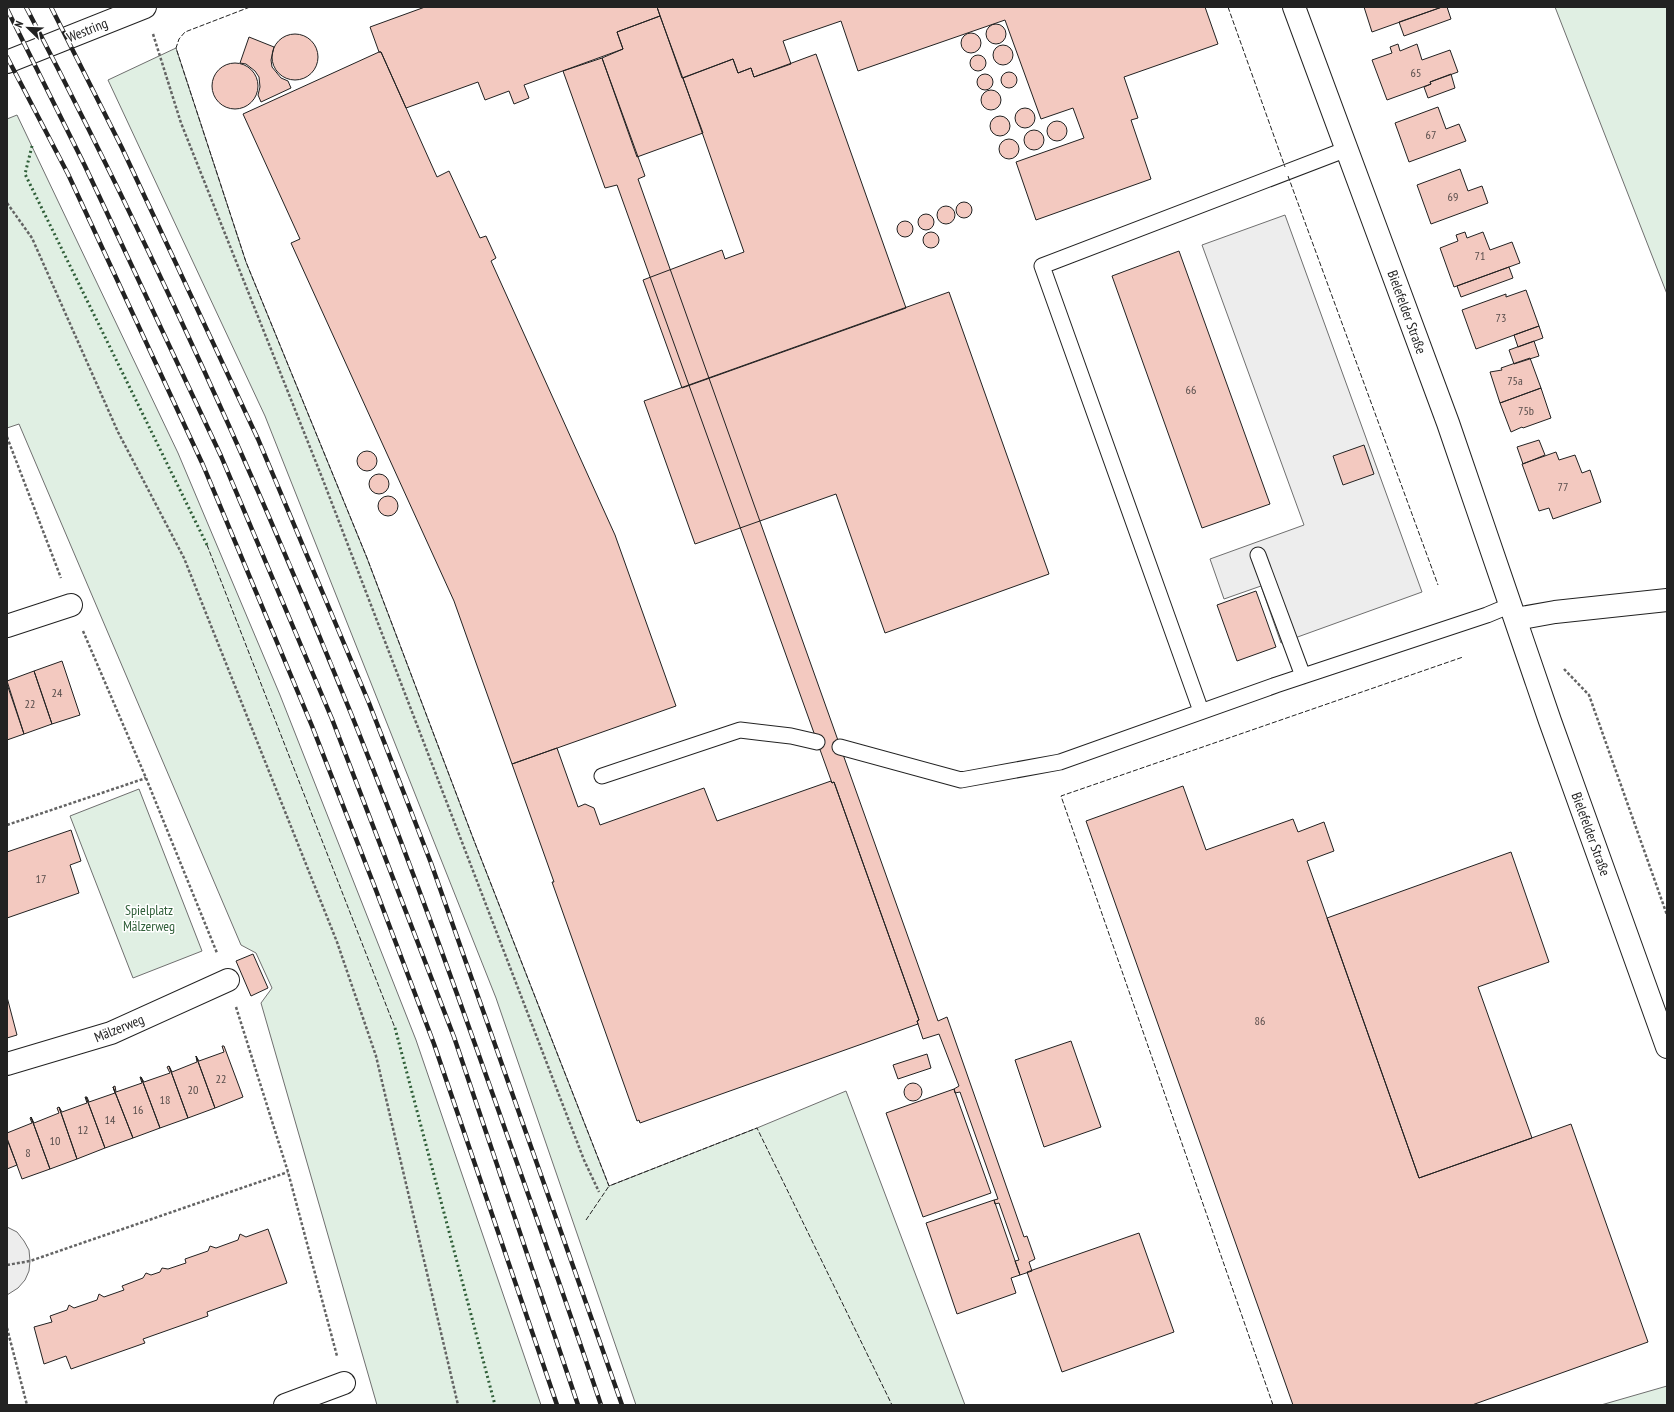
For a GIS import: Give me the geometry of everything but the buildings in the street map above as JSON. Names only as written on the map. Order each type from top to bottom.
[{"type":"street","name":"Westring","points":[[7,62],[144,7]]},
{"type":"street","name":"Bielefelder Straße","points":[[1294,7],[1448,423],[1550,721],[1667,1047]]},
{"type":"street","points":[[1513,612],[1555,612],[1667,600]]},
{"type":"street","points":[[7,626],[71,605]]},
{"type":"street","name":"Mälzerweg","points":[[7,1064],[111,1033],[228,980]]},
{"type":"street","points":[[285,1405],[344,1383]]},
{"type":"lane","points":[[1202,711],[1042,266],[1347,149]]},
{"type":"lane","points":[[1258,555],[1303,676]]},
{"type":"lane","points":[[840,747],[961,780],[1060,762],[1303,676],[1487,615],[1513,612]]},
{"type":"lane","points":[[602,776],[740,730],[791,736],[817,742]]},
{"type":"path","points":[[144,7],[181,122],[326,488],[581,1153],[599,1192]]},
{"type":"path","points":[[7,203],[32,238],[118,432],[184,558],[337,942],[376,1056],[458,1405]]},
{"type":"path","points":[[7,437],[71,605],[146,778],[228,980],[288,1172],[344,1383]]},
{"type":"path","points":[[1563,668],[1588,695],[1667,915]]},
{"type":"path","points":[[7,825],[146,778]]},
{"type":"path","points":[[7,1265],[30,1260],[288,1172]]},
{"type":"path","points":[[7,1328],[27,1405]]},
{"type":"green space","points":[[1555,7],[1667,7],[1667,294]]},
{"type":"green space","points":[[176,48],[246,262],[367,558],[473,838],[609,1186],[757,1128],[846,1091],[965,1405],[636,1405],[496,998],[265,416],[108,80]]},
{"type":"green space","points":[[17,115],[178,453],[280,695],[416,1040],[541,1405],[377,1405],[261,1003],[272,988],[256,953],[241,945],[19,424],[7,428],[7,119]]},
{"type":"green space","name":"Spielplatz Mälzerweg","points":[[139,789],[202,951],[133,978],[70,816]]},
{"type":"green space","points":[[1667,1386],[1667,1405],[1601,1405]]},
{"type":"shaded area","points":[[1285,215],[1422,592],[1281,643],[1261,586],[1224,599],[1210,559],[1304,525],[1202,245]]},
{"type":"shaded area","points":[[7,1227],[17,1232],[24,1241],[29,1250],[30,1261],[29,1271],[25,1280],[18,1288],[7,1295]]},
{"type":"railway","points":[[26,7],[114,180],[197,355],[276,532],[350,711],[433,928],[534,1211],[601,1405]]},
{"type":"railway","points":[[51,7],[122,148],[258,439],[369,703],[431,863],[622,1405]]},
{"type":"railway","points":[[7,9],[85,166],[221,456],[332,719],[454,1037],[578,1405]]},
{"type":"railway","points":[[7,57],[68,174],[203,465],[312,726],[434,1044],[557,1405]]},
{"type":"hedge","points":[[32,146],[25,174],[207,545]]},
{"type":"hedge","points":[[395,1028],[495,1405]]},
{"type":"fence","points":[[250,7],[185,32],[179,39],[176,48],[246,262],[367,558],[473,838],[609,1186],[757,1128],[892,1405]]},
{"type":"fence","points":[[1228,7],[1285,167]]},
{"type":"fence","points":[[1288,176],[1438,585]]},
{"type":"fence","points":[[207,545],[395,1028]]},
{"type":"fence","points":[[1273,1405],[1061,796],[1463,657]]},
{"type":"fence","points":[[586,1220],[609,1186]]}]
